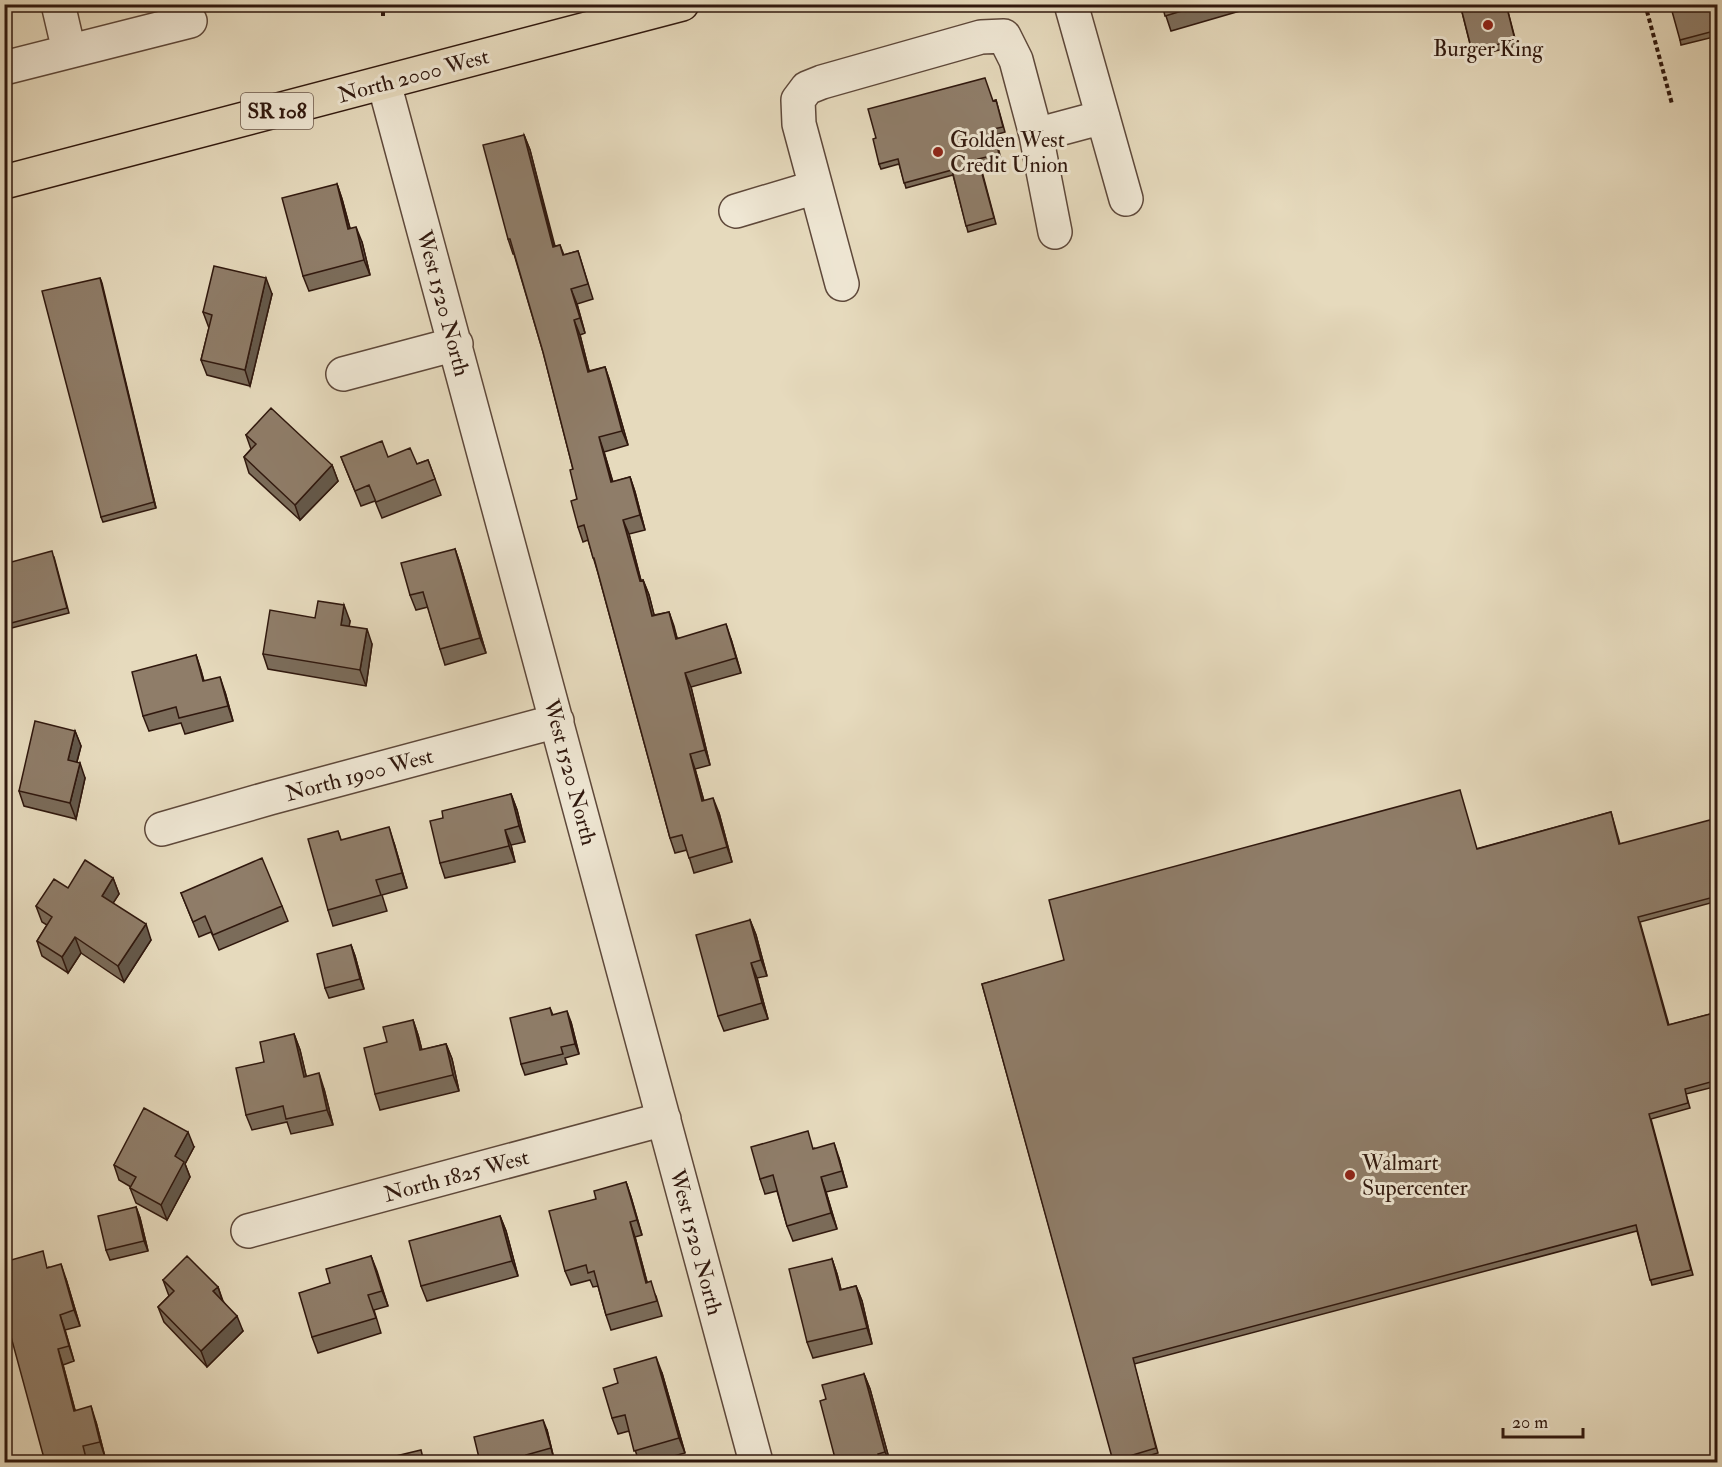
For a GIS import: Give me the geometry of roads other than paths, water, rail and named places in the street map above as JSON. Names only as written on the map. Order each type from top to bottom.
[{"type":"main road","name":"North 2000 West","points":[[4,182],[682,4]]},
{"type":"street","points":[[58,4],[69,51]]},
{"type":"street","points":[[1071,4],[1126,199]]},
{"type":"street","points":[[4,68],[190,21]]},
{"type":"street","points":[[842,285],[799,124],[798,99],[807,88],[822,82],[981,37],[1004,36],[1016,60],[1036,135],[1054,232]]},
{"type":"street","name":"West 1520 North","points":[[384,83],[756,1462]]},
{"type":"street","points":[[1036,135],[1103,117]]},
{"type":"street","points":[[736,211],[816,187]]},
{"type":"street","points":[[343,374],[456,344]]},
{"type":"street","name":"North 1900 West","points":[[162,829],[557,721]]},
{"type":"street","name":"North 1825 West","points":[[248,1231],[664,1119]]},
{"type":"place","name":"Burger King","points":[[1488,25]]},
{"type":"place","name":"Golden West Credit Union","points":[[938,152]]},
{"type":"place","name":"Walmart Supercenter","points":[[1350,1175]]}]
